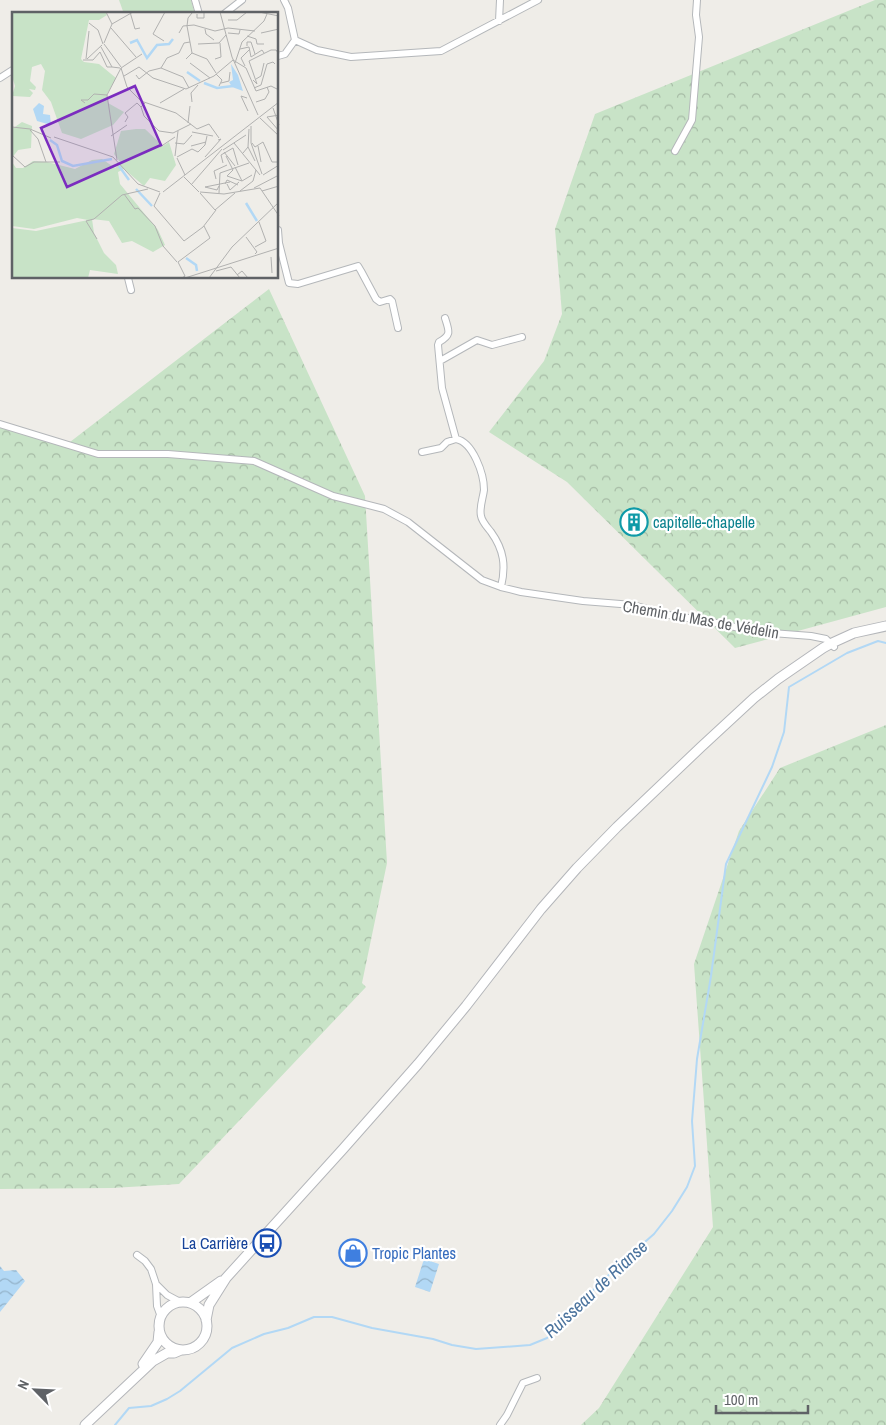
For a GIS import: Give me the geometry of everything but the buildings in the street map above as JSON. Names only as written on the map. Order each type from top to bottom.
[{"type":"main road","points":[[85,1425],[153,1361],[167,1353],[174,1353],[194,1347],[203,1339],[207,1327],[206,1320],[209,1306],[226,1278],[418,1064],[466,1006],[541,909],[617,827],[754,698],[792,669],[854,633],[886,626]]},
{"type":"main road","points":[[190,1303],[226,1278]]},
{"type":"main road","points":[[133,1378],[153,1352],[158,1342],[161,1317],[168,1307],[180,1302],[190,1303],[200,1310],[206,1320]]},
{"type":"main road","points":[[160,1329],[167,1344],[182,1350]]},
{"type":"street","points":[[227,12],[242,0]]},
{"type":"street","points":[[279,56],[285,54],[295,40],[288,8],[284,0]]},
{"type":"street","points":[[499,21],[500,0]]},
{"type":"street","points":[[295,40],[317,50],[351,57],[438,51],[538,0]]},
{"type":"street","points":[[675,151],[692,120],[699,37],[696,16],[697,0]]},
{"type":"street","points":[[0,78],[12,70]]},
{"type":"street","points":[[279,247],[289,283],[298,284],[358,266],[376,299],[380,302],[392,301],[398,328]]},
{"type":"street","points":[[128,279],[131,290]]},
{"type":"street","points":[[445,318],[449,332],[448,336],[439,342],[442,388],[456,439]]},
{"type":"street","points":[[440,362],[477,340],[492,345],[522,337]]},
{"type":"street","name":"Chemin du Mas de Védelin","points":[[0,424],[98,454],[168,454],[254,461],[333,496],[384,509],[408,522],[482,580],[501,587],[521,592],[583,601],[634,605],[669,615],[758,632],[826,639],[833,645]]},
{"type":"street","points":[[422,452],[441,448],[447,442],[456,439],[469,446],[474,454],[483,478],[484,489],[480,514],[482,520],[499,544],[503,561],[501,587]]},
{"type":"street","points":[[811,636],[824,650]]},
{"type":"street","points":[[136,1255],[152,1269],[156,1284],[157,1306],[161,1317]]},
{"type":"street","points":[[156,1284],[166,1295],[180,1302]]},
{"type":"street","points":[[500,1425],[523,1384],[537,1378]]},
{"type":"green space","points":[[119,0],[191,0],[194,12],[123,12]]},
{"type":"green space","points":[[875,0],[886,0],[886,607],[735,648],[567,482],[489,432],[544,361],[562,314],[555,229],[595,114]]},
{"type":"green space","points":[[269,289],[365,496],[387,863],[362,983],[366,987],[179,1184],[112,1188],[0,1189],[0,425],[70,442]]},
{"type":"green space","points":[[886,725],[886,1425],[581,1425],[599,1408],[713,1227],[694,964],[739,831],[780,768]]},
{"type":"water","points":[[424,1259],[439,1264],[430,1292],[415,1287]]},
{"type":"water","points":[[0,1266],[4,1271],[16,1270],[25,1281],[0,1312]]},
{"type":"waterway","name":"Ruisseau de Rianse","points":[[115,1425],[129,1408],[151,1406],[180,1391],[232,1348],[264,1334],[288,1328],[314,1317],[332,1317],[372,1328],[476,1349],[530,1345],[547,1338],[622,1262],[654,1234],[672,1211],[687,1187],[695,1166],[692,1121],[697,1059],[711,976],[726,864],[772,767],[784,732],[789,687],[847,653],[878,641],[886,643]]},
{"type":"place","name":"capitelle-chapelle","points":[[634,522]]},
{"type":"place","name":"La Carrière","points":[[267,1243]]},
{"type":"place","name":"Tropic Plantes","points":[[353,1253]]}]
